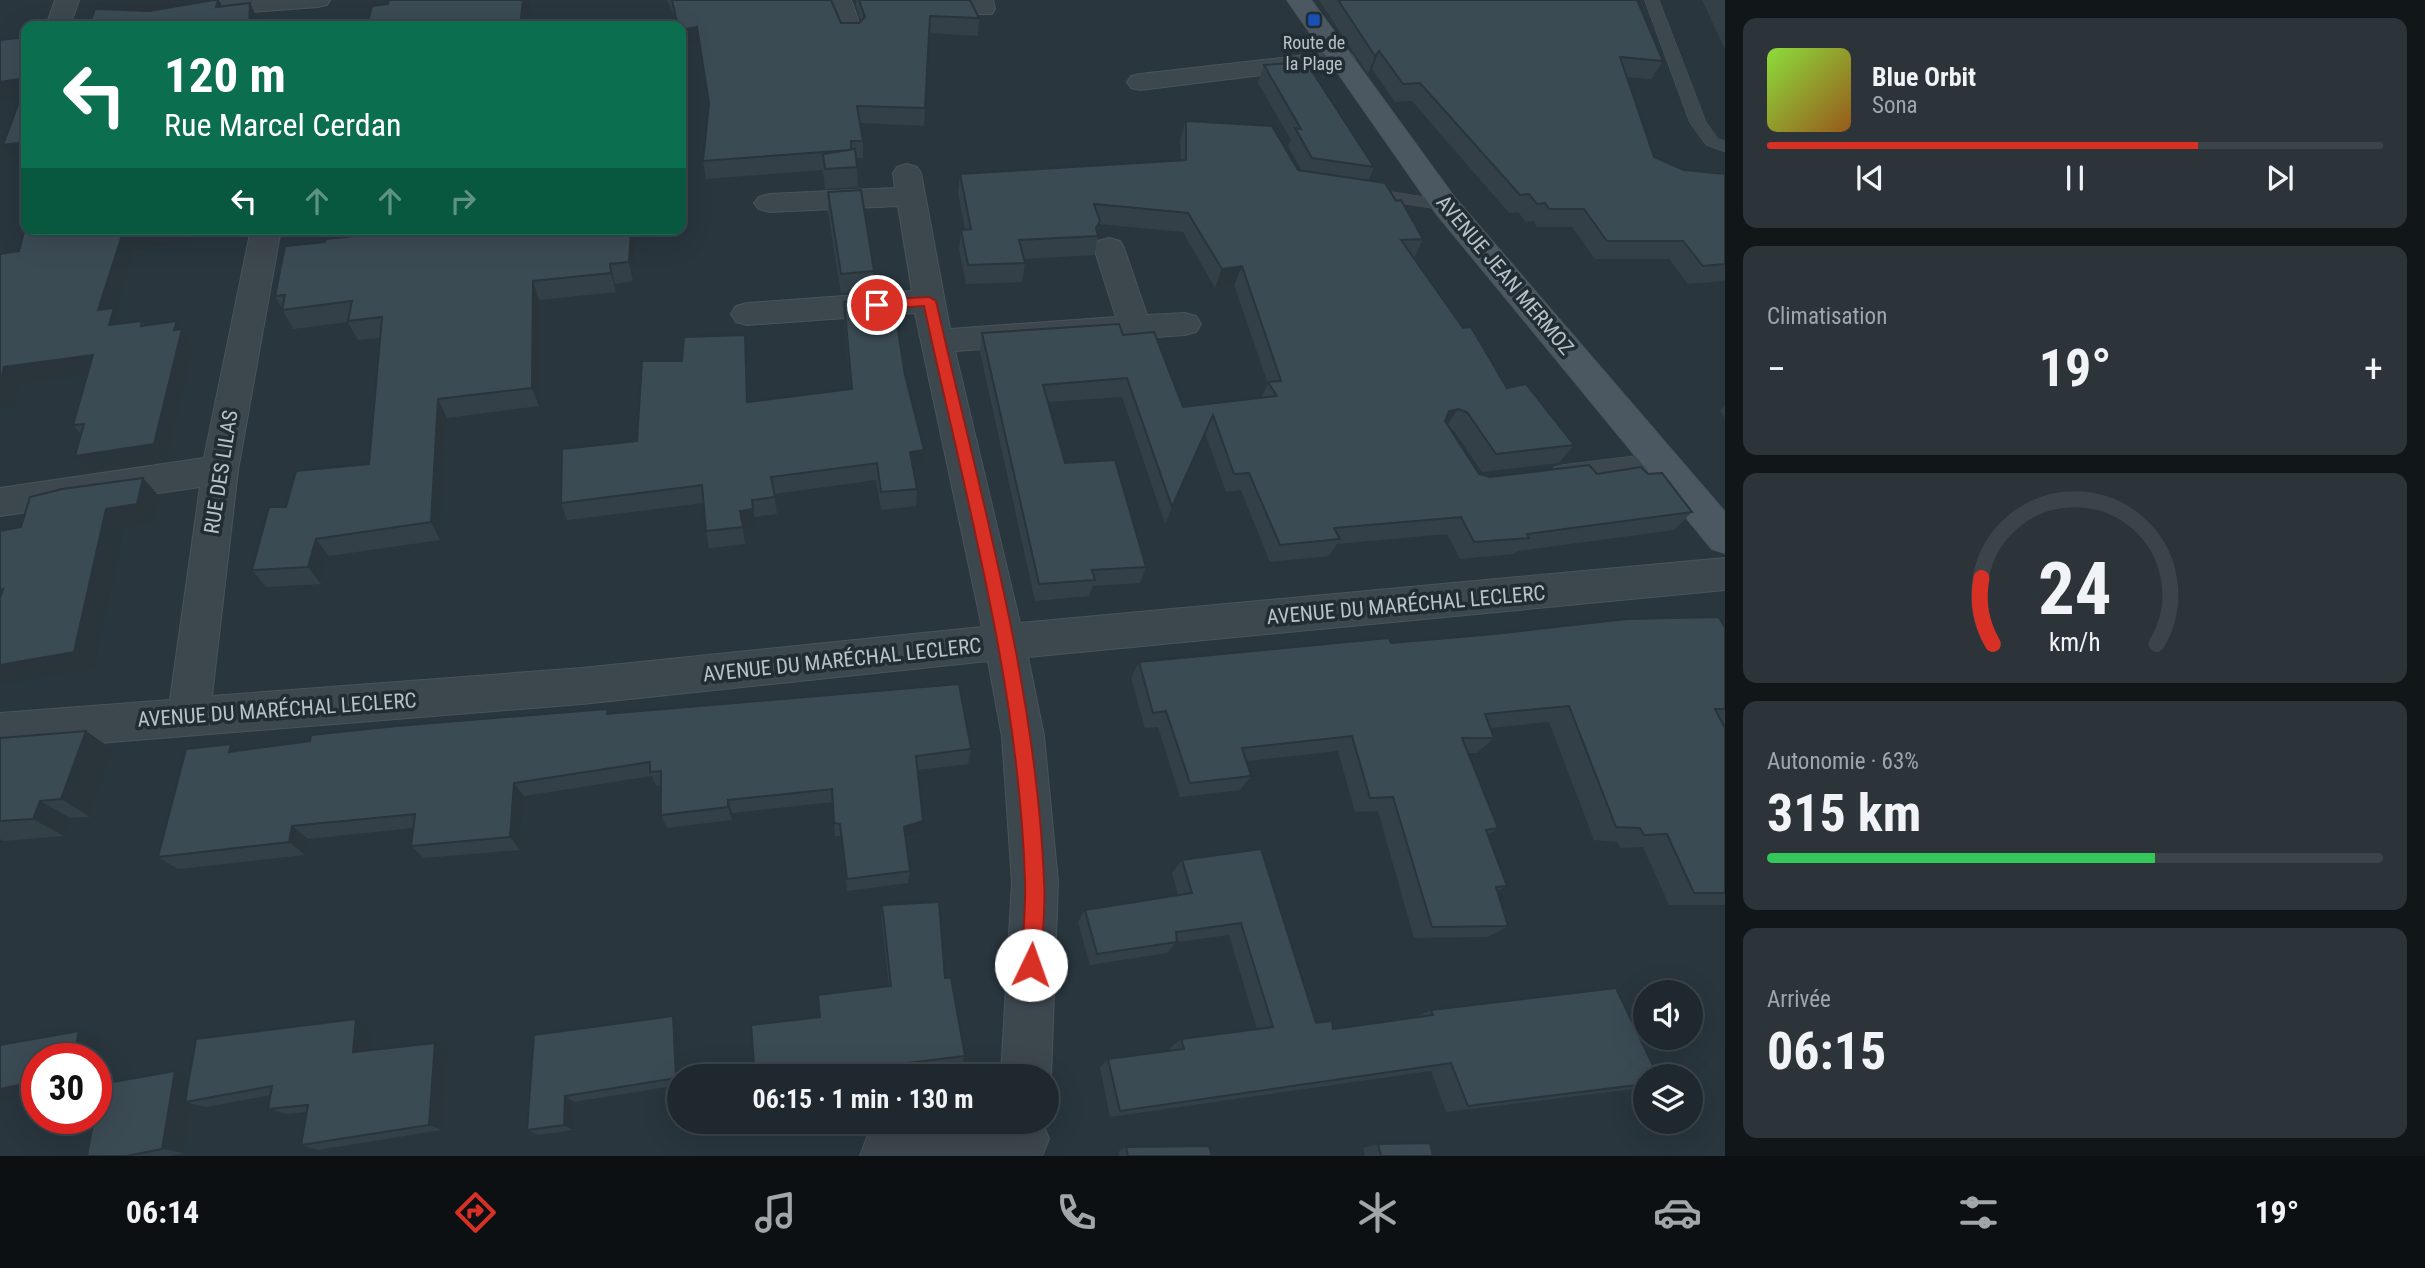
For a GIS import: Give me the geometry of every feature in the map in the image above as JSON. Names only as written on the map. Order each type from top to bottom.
[{"type":"street","points":[[60,21],[67,0]]},
{"type":"street","points":[[147,21],[224,7],[320,0],[316,21]]},
{"type":"street","points":[[839,0],[850,33]]},
{"type":"street","name":"AVENUE JEAN MERMOZ","points":[[1299,0],[1446,205],[1725,538]]},
{"type":"street","points":[[1140,82],[1342,59]]},
{"type":"street","points":[[769,203],[909,185],[936,341],[1005,643],[1023,736],[1035,882],[1027,1064]]},
{"type":"street","name":"RUE DES LILAS","points":[[189,717],[219,470],[271,245]]},
{"type":"street","points":[[1109,248],[1135,327]]},
{"type":"street","points":[[747,314],[929,301]]},
{"type":"street","points":[[936,341],[1185,324]]},
{"type":"street","points":[[0,502],[219,470]]},
{"type":"street","name":"AVENUE DU MARÉCHAL LECLERC","points":[[0,732],[582,686],[1725,574]]},
{"type":"street","points":[[886,1156],[1023,1139]]},
{"type":"lane","points":[[1652,0],[1698,123],[1712,142],[1725,148]]},
{"type":"lane","points":[[1351,191],[1446,205]]},
{"type":"lane","points":[[1542,476],[1660,461]]},
{"type":"building","points":[[214,0],[218,0],[216,7],[250,3],[249,21],[91,21],[95,9],[149,11]]},
{"type":"building","points":[[389,0],[523,0],[521,21],[368,21],[372,6],[388,4]]},
{"type":"building","points":[[672,0],[831,0],[841,23],[859,23],[865,17],[859,0],[970,0],[979,18],[930,16],[925,108],[857,106],[863,141],[851,141],[851,150],[703,161],[709,103],[697,27],[686,29],[686,21],[677,21]]},
{"type":"building","points":[[1338,0],[1637,0],[1663,61],[1620,57],[1654,157],[1684,170],[1725,174],[1725,264],[1703,266],[1683,241],[1607,241],[1584,209],[1549,209],[1545,203],[1537,204],[1529,194],[1520,195],[1420,83],[1403,84],[1379,51],[1375,56]]},
{"type":"building","points":[[21,38],[21,79],[0,82],[0,40]]},
{"type":"building","points":[[1306,62],[1374,167],[1312,158],[1295,128],[1301,129],[1264,65]]},
{"type":"building","points":[[21,96],[21,143],[3,145]]},
{"type":"building","points":[[1186,121],[1272,126],[1298,170],[1385,183],[1396,201],[1401,200],[1423,239],[1401,240],[1463,328],[1471,327],[1507,388],[1526,384],[1574,445],[1496,454],[1467,412],[1458,409],[1449,411],[1445,421],[1479,474],[1490,477],[1589,465],[1597,474],[1641,467],[1648,474],[1662,473],[1692,512],[1527,534],[1529,538],[1474,542],[1461,517],[1334,528],[1340,539],[1280,545],[1249,473],[1234,474],[1213,415],[1172,507],[1127,378],[1043,385],[1065,463],[1115,460],[1146,567],[1092,570],[1095,580],[1039,584],[982,333],[1119,324],[1123,335],[1154,332],[1183,407],[1277,396],[1268,382],[1281,381],[1242,266],[1222,269],[1188,213],[1094,204],[1100,221],[1096,228],[1098,236],[1019,240],[1025,263],[968,265],[961,230],[971,229],[960,174],[1186,160]]},
{"type":"building","points":[[855,149],[857,167],[825,169],[823,154]]},
{"type":"building","points":[[861,190],[874,271],[841,274],[828,192]]},
{"type":"building","points":[[23,235],[122,235],[98,310],[114,308],[109,325],[142,321],[141,326],[177,321],[174,330],[182,329],[154,444],[75,456],[84,424],[73,425],[93,355],[4,367],[0,383],[0,254],[19,251]]},
{"type":"building","points":[[364,235],[631,235],[629,262],[610,264],[611,273],[533,281],[532,388],[438,399],[431,522],[316,539],[308,567],[252,570],[269,507],[286,507],[296,471],[369,464],[382,317],[348,321],[352,301],[282,310],[285,295],[275,296],[285,246],[325,242],[326,239]]},
{"type":"building","points":[[893,299],[905,375],[924,450],[910,452],[917,489],[881,492],[877,463],[771,477],[775,497],[752,500],[753,509],[740,511],[743,527],[706,531],[702,485],[561,503],[562,449],[637,441],[642,361],[682,361],[684,337],[745,335],[747,402],[852,389],[844,302]]},
{"type":"building","points":[[143,478],[137,504],[106,509],[74,652],[0,665],[0,598],[3,589],[0,590],[0,531],[21,527],[30,497],[62,489]]},
{"type":"building","points":[[1719,617],[1725,628],[1725,709],[1715,709],[1725,728],[1725,893],[1694,893],[1667,834],[1644,835],[1640,828],[1616,827],[1569,706],[1485,714],[1494,738],[1462,738],[1498,828],[1486,830],[1507,886],[1496,887],[1508,926],[1432,927],[1393,797],[1370,798],[1352,736],[1242,748],[1251,776],[1190,783],[1166,711],[1153,713],[1139,662],[1389,638],[1391,643],[1494,634],[1627,619]]},
{"type":"building","points":[[959,684],[971,749],[916,756],[923,821],[904,827],[910,871],[847,879],[840,824],[834,823],[832,789],[728,800],[728,807],[661,815],[661,771],[650,772],[650,762],[514,783],[510,837],[411,846],[415,814],[292,826],[289,842],[158,857],[186,749],[231,744],[229,752],[310,741],[311,735],[397,726],[607,709],[607,714]]},
{"type":"building","points":[[86,731],[61,799],[40,801],[33,819],[0,821],[0,738]]},
{"type":"building","points":[[1261,849],[1316,1023],[1332,1021],[1333,1029],[1433,1015],[1431,1010],[1616,988],[1633,1024],[1633,1050],[1646,1050],[1652,1064],[1633,1064],[1633,1085],[1468,1106],[1451,1063],[1120,1111],[1108,1059],[1184,1049],[1181,1039],[1273,1027],[1241,923],[1176,932],[1177,942],[1097,954],[1085,910],[1192,893],[1182,860]]},
{"type":"building","points":[[939,902],[945,978],[951,978],[965,1056],[899,1064],[754,1064],[751,1025],[820,1017],[818,995],[891,986],[882,905]]},
{"type":"building","points":[[673,1016],[675,1064],[667,1064],[667,1079],[565,1096],[564,1125],[527,1130],[534,1035]]},
{"type":"building","points":[[356,1019],[353,1052],[435,1043],[429,1125],[301,1145],[308,1105],[268,1109],[272,1086],[185,1102],[196,1039]]},
{"type":"building","points":[[79,1031],[76,1043],[21,1043],[21,1084],[0,1089],[0,1045]]},
{"type":"building","points":[[175,1071],[162,1149],[127,1156],[87,1156],[91,1134],[112,1134],[112,1082]]},
{"type":"building","points":[[1430,1143],[1433,1156],[1381,1156],[1378,1144]]},
{"type":"building","points":[[1209,1146],[1212,1156],[1128,1156],[1126,1147]]},
{"type":"place","name":"Route de la Plage","points":[[1314,20]]},
{"type":"route","points":[[877,305],[929,301],[1023,736],[1035,882],[1031,965]]}]
